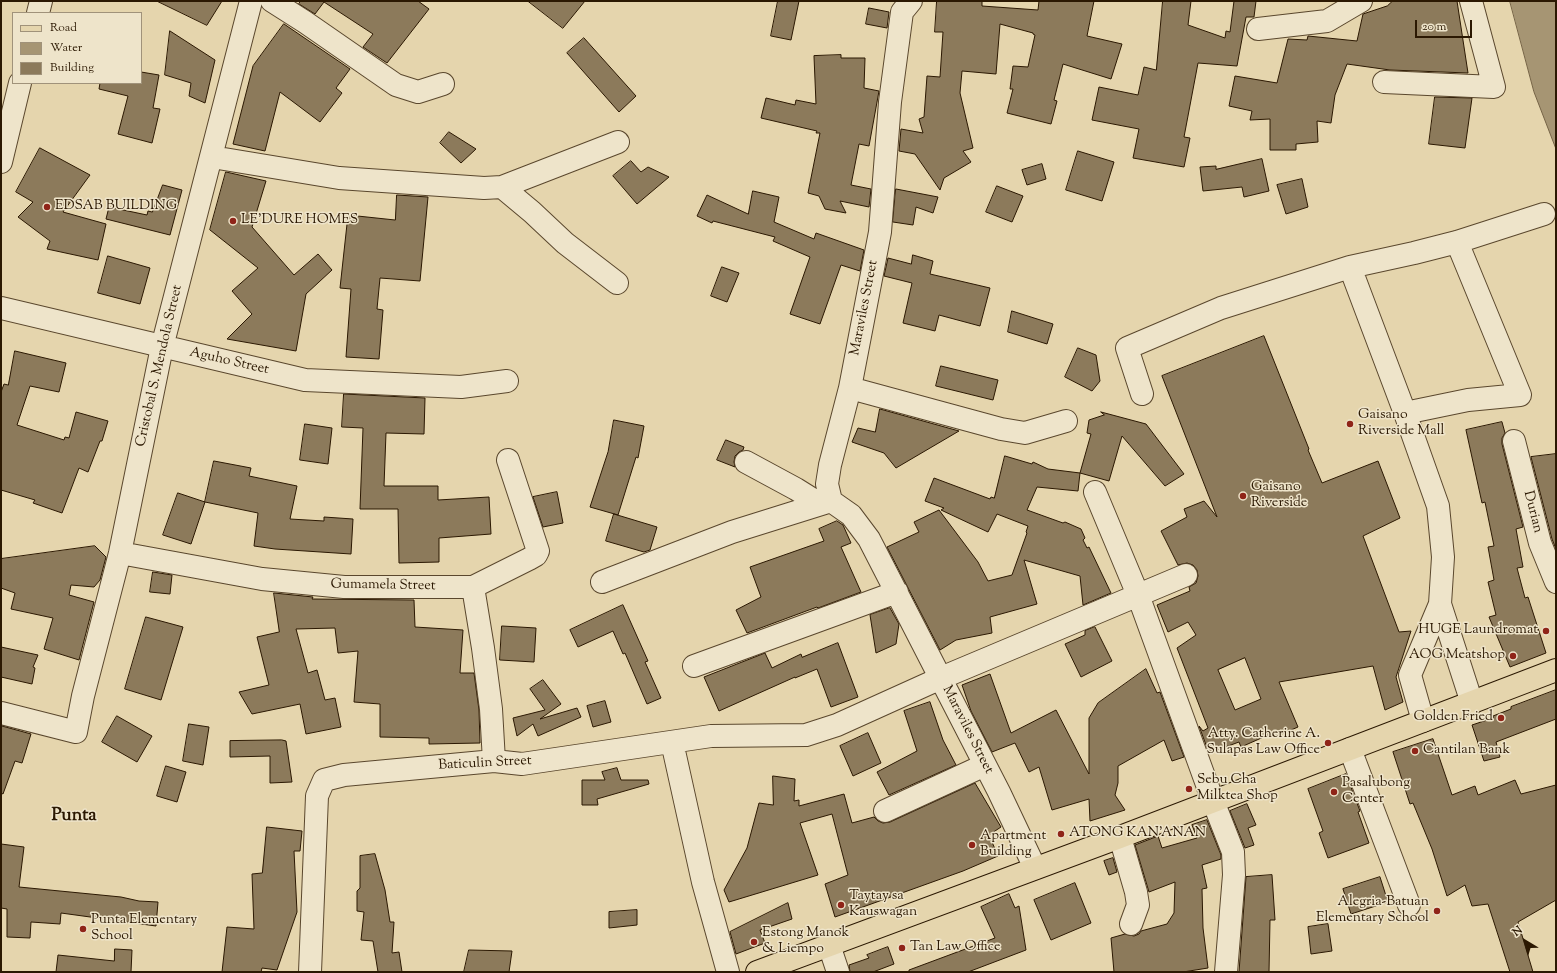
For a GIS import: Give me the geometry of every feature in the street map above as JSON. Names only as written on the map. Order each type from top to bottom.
[{"type":"main road","points":[[757,972],[1120,837],[1424,722],[1556,670]]},
{"type":"street","points":[[38,12],[41,1]]},
{"type":"street","name":"Cristobal S. Mendola Street","points":[[1,713],[76,732],[83,696],[120,553],[162,347],[251,1]]},
{"type":"street","points":[[272,1],[396,85],[418,92],[443,84]]},
{"type":"street","name":"Maraviles Street","points":[[910,1],[902,12],[890,102],[880,232],[850,388],[830,465],[826,503],[851,516],[869,538],[898,592],[1035,868]]},
{"type":"street","points":[[1258,29],[1327,21],[1361,1]]},
{"type":"street","points":[[1384,82],[1494,87],[1471,1]]},
{"type":"street","points":[[1,162],[20,84]]},
{"type":"street","points":[[212,157],[339,178],[484,188],[502,187],[618,142]]},
{"type":"street","points":[[502,187],[532,212],[565,243],[616,283]]},
{"type":"street","points":[[1142,394],[1127,348],[1221,308],[1350,267],[1457,242],[1544,214]]},
{"type":"street","points":[[1405,413],[1468,400],[1520,395],[1457,242]]},
{"type":"street","points":[[1350,267],[1438,506],[1443,557],[1440,604],[1410,675],[1424,722]]},
{"type":"street","name":"Aguho Street","points":[[1,308],[305,380],[461,387],[507,381]]},
{"type":"street","points":[[850,388],[1001,429],[1025,433],[1066,421]]},
{"type":"street","name":"Durian","points":[[1514,441],[1540,543],[1556,582]]},
{"type":"street","points":[[494,762],[491,709],[484,648],[473,588],[529,559],[536,555],[538,551],[508,460]]},
{"type":"street","points":[[746,462],[796,489],[826,503]]},
{"type":"street","points":[[1095,492],[1138,595],[1212,801],[1233,852],[1234,875],[1226,972]]},
{"type":"street","points":[[602,582],[732,532],[826,503]]},
{"type":"street","name":"Gumamela Street","points":[[120,553],[262,579],[344,587],[473,588]]},
{"type":"street","name":"Baticulin Street","points":[[310,972],[317,796],[324,780],[344,775],[494,762],[522,764],[711,736],[806,735],[837,725],[941,678],[1186,575]]},
{"type":"street","points":[[694,666],[898,592]]},
{"type":"street","points":[[1440,604],[1472,703]]},
{"type":"street","points":[[672,742],[703,882],[728,972]]},
{"type":"street","points":[[1350,750],[1409,905]]},
{"type":"street","points":[[885,811],[985,765]]},
{"type":"street","points":[[1120,837],[1138,905],[1131,924]]},
{"type":"street","points":[[829,945],[838,972]]},
{"type":"water","points":[[1510,1],[1556,1],[1556,149],[1534,92]]},
{"type":"building","points":[[157,1],[222,1],[207,25]]},
{"type":"building","points":[[301,1],[418,1],[429,9],[387,63],[363,47],[373,34],[324,2],[315,14],[299,4]]},
{"type":"building","points":[[528,1],[585,1],[563,28]]},
{"type":"building","points":[[778,1],[799,1],[791,40],[771,36]]},
{"type":"building","points":[[937,1],[982,1],[982,6],[1038,10],[1039,1],[1094,1],[1087,36],[1122,44],[1111,79],[1063,64],[1054,100],[1057,101],[1051,124],[1007,113],[1013,89],[1010,89],[1013,66],[1028,67],[1035,35],[1033,33],[1000,24],[996,74],[962,71],[960,93],[973,148],[963,151],[971,162],[944,178],[940,190],[915,154],[899,151],[901,129],[923,133],[919,119],[924,117],[927,76],[940,77],[943,32],[935,32]]},
{"type":"building","points":[[1163,1],[1191,1],[1188,25],[1225,38],[1226,31],[1230,32],[1234,1],[1256,1],[1254,17],[1246,17],[1237,66],[1198,63],[1184,137],[1190,138],[1184,167],[1133,158],[1139,129],[1092,120],[1099,87],[1138,95],[1144,67],[1156,70]]},
{"type":"building","points":[[1393,1],[1457,1],[1468,73],[1390,70],[1347,64],[1335,95],[1331,123],[1317,121],[1318,142],[1296,144],[1296,150],[1270,150],[1270,119],[1250,120],[1252,111],[1229,106],[1235,76],[1277,83],[1288,39],[1307,40],[1308,36],[1357,41],[1363,14],[1387,6]]},
{"type":"building","points":[[869,8],[889,12],[887,28],[866,24]]},
{"type":"building","points":[[284,24],[350,69],[336,88],[342,93],[320,122],[280,92],[265,151],[233,144],[253,66]]},
{"type":"building","points":[[170,31],[215,60],[205,103],[189,96],[191,83],[165,75]]},
{"type":"building","points":[[584,38],[636,96],[619,112],[567,53]]},
{"type":"building","points":[[841,55],[841,58],[865,58],[864,88],[879,91],[869,146],[859,144],[851,185],[871,189],[869,207],[840,201],[846,213],[825,209],[819,196],[808,193],[820,133],[761,118],[766,98],[795,105],[796,100],[816,104],[814,56]]},
{"type":"building","points":[[142,72],[159,75],[153,108],[160,109],[152,143],[118,134],[128,96],[99,89],[100,84],[142,84]]},
{"type":"building","points":[[1435,97],[1472,98],[1465,148],[1429,144]]},
{"type":"building","points":[[449,132],[476,149],[461,163],[440,143]]},
{"type":"building","name":"EDSAB BUILDING","points":[[40,148],[90,175],[63,212],[106,224],[98,260],[47,249],[50,241],[18,217],[33,202],[16,192]]},
{"type":"building","points":[[1078,151],[1114,162],[1102,201],[1066,190]]},
{"type":"building","points":[[1262,159],[1269,191],[1244,197],[1242,187],[1203,191],[1200,167],[1216,166],[1216,169]]},
{"type":"building","points":[[631,161],[641,172],[648,167],[669,177],[637,204],[613,176]]},
{"type":"building","points":[[1042,164],[1046,179],[1027,185],[1022,170]]},
{"type":"building","points":[[226,172],[266,181],[252,227],[294,275],[318,254],[332,270],[306,294],[296,351],[227,339],[252,314],[232,291],[258,268],[210,230]]},
{"type":"building","points":[[1302,179],[1308,207],[1286,214],[1277,185]]},
{"type":"building","points":[[163,185],[182,190],[170,235],[106,219],[109,207],[147,215],[148,211],[152,212]]},
{"type":"building","points":[[997,186],[1023,196],[1012,222],[986,212]]},
{"type":"building","points":[[896,189],[938,197],[933,213],[916,207],[913,225],[893,222]]},
{"type":"building","points":[[753,191],[779,197],[774,222],[814,239],[816,233],[864,250],[860,271],[841,265],[820,324],[790,314],[810,257],[773,241],[775,237],[713,221],[712,223],[697,216],[707,195],[748,214]]},
{"type":"building","points":[[397,195],[428,197],[420,281],[380,278],[377,309],[383,310],[379,359],[346,357],[351,289],[340,288],[348,215],[395,220]]},
{"type":"building","points":[[913,255],[933,261],[930,274],[990,288],[980,326],[939,315],[935,331],[903,323],[912,283],[884,276],[888,258],[911,264]]},
{"type":"building","points":[[108,256],[150,268],[140,304],[98,293]]},
{"type":"building","points":[[722,267],[739,273],[727,302],[711,296]]},
{"type":"building","points":[[1012,311],[1053,324],[1047,344],[1008,332]]},
{"type":"building","points":[[1264,336],[1322,483],[1378,461],[1400,518],[1363,536],[1399,632],[1411,631],[1396,677],[1403,702],[1385,710],[1373,666],[1279,682],[1298,727],[1277,736],[1275,732],[1241,747],[1239,742],[1209,753],[1199,726],[1203,731],[1208,728],[1177,648],[1196,635],[1188,622],[1168,632],[1157,605],[1190,591],[1189,587],[1196,583],[1198,576],[1197,570],[1193,565],[1187,563],[1178,565],[1161,531],[1187,517],[1184,509],[1204,501],[1217,517],[1162,376]],"holes":[[[1245,658],[1261,699],[1235,710],[1218,670]]]},
{"type":"building","points":[[1078,348],[1096,355],[1100,381],[1092,391],[1065,377]]},
{"type":"building","points":[[15,351],[66,363],[59,392],[30,386],[17,425],[64,440],[65,437],[69,438],[76,412],[108,421],[102,441],[100,441],[88,472],[79,468],[62,513],[33,503],[35,500],[1,490],[1,392],[4,384],[8,385]]},
{"type":"building","points":[[941,366],[998,380],[993,400],[936,386]]},
{"type":"building","points":[[344,394],[425,398],[424,434],[386,433],[384,486],[438,486],[438,500],[489,497],[491,534],[439,538],[439,562],[399,563],[398,509],[360,509],[363,428],[342,427]]},
{"type":"building","points":[[880,409],[959,431],[896,468],[884,453],[852,442],[858,428],[875,432]]},
{"type":"building","points":[[1101,412],[1146,424],[1184,474],[1165,486],[1122,436],[1109,481],[1080,473],[1091,434],[1087,433],[1089,420],[1104,415]]},
{"type":"building","points":[[614,420],[644,426],[638,458],[636,457],[618,515],[590,507],[608,452]]},
{"type":"building","points":[[1502,422],[1505,433],[1502,438],[1502,444],[1523,527],[1516,529],[1523,567],[1517,568],[1525,598],[1528,597],[1546,653],[1510,667],[1489,617],[1496,615],[1488,582],[1494,580],[1488,547],[1494,546],[1485,502],[1482,503],[1466,430]]},
{"type":"building","points":[[305,424],[332,428],[328,464],[300,460]]},
{"type":"building","points":[[726,440],[744,447],[743,450],[735,456],[735,467],[717,460]]},
{"type":"building","points":[[1556,454],[1556,549],[1552,539],[1531,457]]},
{"type":"building","points":[[1005,456],[1032,464],[1033,462],[1048,469],[1080,473],[1078,491],[1037,487],[1027,510],[1063,523],[1065,522],[1081,529],[1085,538],[1083,540],[1087,548],[1089,547],[1111,593],[1083,605],[1080,576],[1024,560],[1037,604],[990,617],[992,633],[956,640],[940,650],[887,547],[919,532],[914,522],[939,510],[978,562],[988,581],[1012,575],[1027,533],[1028,526],[997,514],[988,532],[941,510],[944,508],[925,501],[934,478],[990,499],[991,497],[994,498]]},
{"type":"building","points":[[214,461],[251,468],[249,476],[297,486],[290,519],[324,521],[324,517],[353,519],[351,554],[275,549],[254,546],[258,513],[205,502]]},
{"type":"building","points":[[557,492],[563,523],[543,527],[533,497]]},
{"type":"building","points":[[178,493],[205,502],[191,544],[163,535]]},
{"type":"building","points":[[614,514],[657,527],[650,550],[644,552],[606,541]]},
{"type":"building","points":[[837,521],[843,525],[851,543],[841,547],[861,592],[747,633],[736,610],[761,597],[750,567],[824,541],[819,529]]},
{"type":"building","points":[[95,546],[106,557],[100,580],[94,587],[71,585],[69,595],[94,602],[79,660],[44,649],[53,618],[11,609],[15,593],[1,588],[1,559]]},
{"type":"building","points":[[153,572],[172,575],[170,594],[150,592]]},
{"type":"building","points":[[274,593],[313,597],[312,599],[414,600],[415,627],[463,630],[460,673],[474,673],[479,710],[480,743],[429,744],[429,738],[380,737],[380,704],[354,702],[358,651],[338,653],[335,628],[296,629],[308,673],[317,670],[325,700],[335,698],[341,727],[306,734],[300,704],[252,714],[239,692],[269,685],[257,637],[279,632]]},
{"type":"building","points":[[623,605],[648,661],[645,662],[661,698],[647,704],[625,653],[623,654],[613,631],[578,647],[570,630]]},
{"type":"building","points":[[890,608],[899,624],[896,644],[876,653],[870,615]]},
{"type":"building","points":[[146,617],[183,627],[161,700],[125,689]]},
{"type":"building","points":[[502,626],[536,628],[534,662],[500,660]]},
{"type":"building","points":[[1095,627],[1112,661],[1081,677],[1065,644],[1085,635],[1085,631]]},
{"type":"building","points":[[838,643],[858,697],[831,707],[817,669],[795,677],[719,711],[704,677],[765,653],[772,668],[801,654],[802,657]]},
{"type":"building","points":[[1,647],[38,655],[33,667],[35,668],[32,684],[1,677]]},
{"type":"building","points":[[1146,669],[1157,693],[1160,692],[1184,757],[1172,761],[1164,740],[1118,766],[1118,783],[1115,795],[1125,810],[1090,821],[1089,799],[1052,810],[1039,767],[1029,772],[1015,743],[992,752],[971,711],[962,685],[990,674],[1011,733],[1056,710],[1089,774],[1089,718],[1098,703]]},
{"type":"building","points":[[543,680],[561,704],[540,719],[577,708],[581,717],[538,736],[533,724],[517,736],[513,718],[545,710],[530,689]]},
{"type":"building","points":[[1556,690],[1556,719],[1496,742],[1500,757],[1484,761],[1472,725],[1493,718],[1493,716],[1511,709],[1511,707]]},
{"type":"building","points":[[605,701],[611,722],[593,727],[587,706]]},
{"type":"building","points":[[930,702],[943,740],[956,765],[889,795],[877,772],[917,751],[904,711]]},
{"type":"building","points":[[117,716],[152,736],[137,762],[102,742]]},
{"type":"building","points":[[189,724],[209,727],[203,765],[183,761]]},
{"type":"building","points":[[2,726],[31,734],[22,763],[15,761],[3,794],[1,793]]},
{"type":"building","points":[[868,733],[881,763],[853,776],[840,746]]},
{"type":"building","points":[[1433,739],[1452,795],[1475,786],[1478,795],[1515,780],[1521,794],[1556,785],[1556,900],[1518,922],[1533,972],[1510,972],[1488,904],[1472,906],[1465,885],[1447,896],[1432,849],[1413,803],[1410,804],[1393,752]]},
{"type":"building","points":[[230,741],[286,741],[292,782],[270,783],[270,756],[230,757]]},
{"type":"building","points":[[166,766],[186,772],[177,802],[157,796]]},
{"type":"building","points":[[617,768],[621,780],[648,780],[649,784],[597,799],[598,805],[582,805],[582,780],[605,780],[602,772]]},
{"type":"building","points":[[1346,774],[1360,811],[1358,812],[1369,843],[1328,858],[1319,833],[1323,831],[1308,789]]},
{"type":"building","points":[[773,776],[795,779],[794,801],[799,800],[799,806],[844,794],[852,823],[874,817],[883,823],[890,822],[975,783],[1001,827],[989,835],[998,856],[963,871],[835,917],[825,884],[848,875],[832,814],[800,823],[818,875],[729,902],[724,890],[747,848],[759,803],[773,805]]},
{"type":"building","points":[[1247,804],[1256,825],[1248,828],[1254,845],[1245,848],[1230,811]]},
{"type":"building","points":[[1207,820],[1221,855],[1221,859],[1202,865],[1207,888],[1202,889],[1203,928],[1208,968],[1183,972],[1114,972],[1111,938],[1125,934],[1134,936],[1139,934],[1141,931],[1167,924],[1174,913],[1175,882],[1149,892],[1135,845],[1158,836],[1162,848],[1197,838],[1192,825]]},
{"type":"building","points":[[267,827],[302,831],[300,851],[294,851],[297,912],[277,970],[262,968],[261,972],[222,972],[227,927],[254,929],[252,874],[262,873]]},
{"type":"building","points":[[1,844],[24,847],[19,887],[158,902],[156,926],[61,913],[60,924],[31,922],[30,938],[7,937],[7,909],[1,908]]},
{"type":"building","points":[[375,854],[385,890],[390,922],[394,922],[392,953],[399,952],[402,972],[378,972],[373,941],[361,940],[364,912],[357,911],[357,891],[360,888],[360,856]]},
{"type":"building","points":[[1113,858],[1117,872],[1109,875],[1104,861]]},
{"type":"building","points":[[1272,875],[1275,920],[1270,920],[1269,972],[1239,972],[1246,877]]},
{"type":"building","points":[[1380,877],[1388,902],[1351,914],[1343,889]]},
{"type":"building","points":[[1075,883],[1091,923],[1051,940],[1034,900]]},
{"type":"building","points":[[1009,894],[1015,908],[1019,906],[1026,950],[968,972],[909,972],[909,970],[995,938],[981,907]]},
{"type":"building","points":[[788,903],[792,919],[760,930],[765,943],[736,954],[730,932]]},
{"type":"building","points":[[637,910],[637,925],[609,928],[609,912]]},
{"type":"building","points":[[1328,924],[1332,951],[1311,954],[1308,927]]},
{"type":"building","points":[[888,947],[894,964],[873,972],[850,972],[849,965],[869,958],[867,955]]},
{"type":"building","points":[[115,949],[132,950],[131,972],[56,972],[58,955],[114,961]]},
{"type":"building","points":[[469,950],[512,951],[509,972],[464,972]]},
{"type":"place","name":"EDSAB BUILDING","points":[[47,207]]},
{"type":"place","name":"LE'DURE HOMES","points":[[233,221]]},
{"type":"place","name":"Gaisano Riverside Mall","points":[[1350,424]]},
{"type":"place","name":"Gaisano Riverside","points":[[1243,496]]},
{"type":"place","name":"HUGE Laundromat","points":[[1546,631]]},
{"type":"place","name":"AOG Meatshop","points":[[1513,656]]},
{"type":"place","name":"Golden Fried","points":[[1501,718]]},
{"type":"place","name":"Atty. Catherine A. Sulapas Law Office","points":[[1328,743]]},
{"type":"place","name":"Cantilan Bank","points":[[1415,751]]},
{"type":"place","name":"Sebu Cha Milktea Shop","points":[[1189,789]]},
{"type":"place","name":"Pasalubong Center","points":[[1334,792]]},
{"type":"place","name":"ATONG KAN'ANAN","points":[[1061,834]]},
{"type":"place","name":"Apartment Building","points":[[972,845]]},
{"type":"place","name":"Taytay sa Kauswagan","points":[[841,905]]},
{"type":"place","name":"Alegria-Batuan Elementary School","points":[[1437,911]]},
{"type":"place","name":"Punta Elementary School","points":[[83,929]]},
{"type":"place","name":"Estong Manok & Liempo","points":[[754,942]]},
{"type":"place","name":"Tan Law Office","points":[[902,948]]},
{"type":"district","name":"Punta","points":[[74,817]]}]
